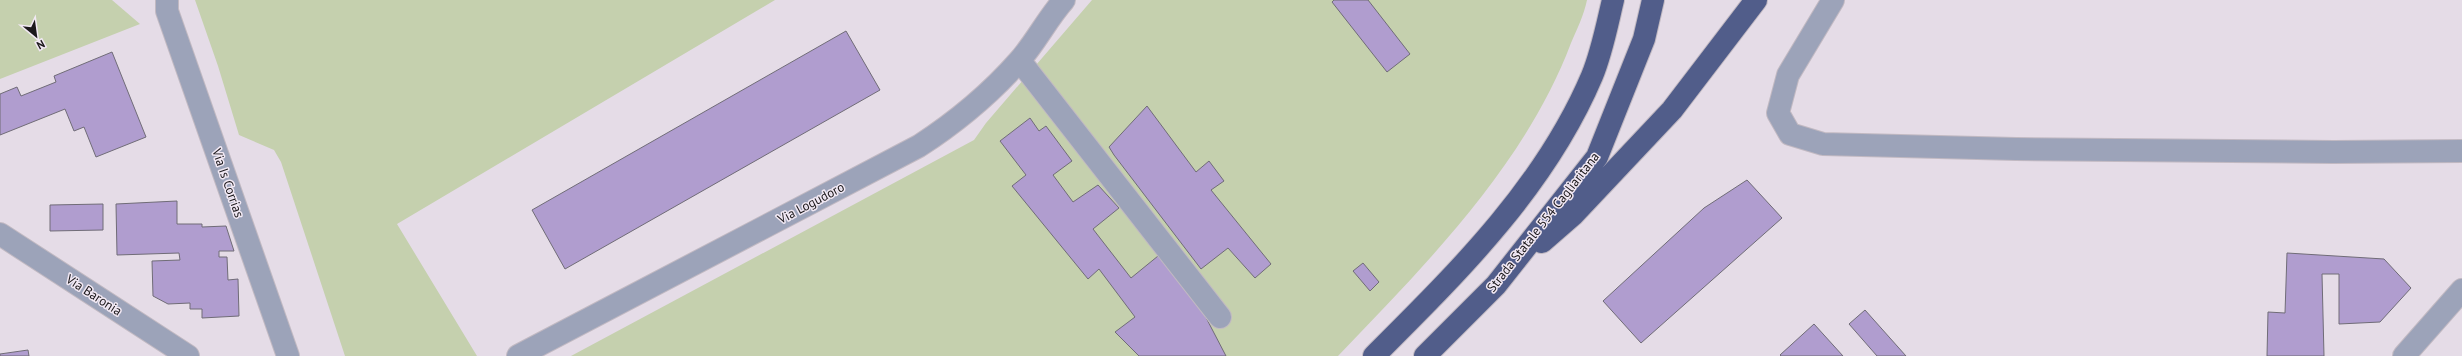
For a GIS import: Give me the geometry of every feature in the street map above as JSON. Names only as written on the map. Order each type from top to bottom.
[{"type":"highway","points":[[1374,356],[1461,268],[1516,204],[1554,150],[1592,75],[1613,0]]},
{"type":"highway","name":"Strada Statale 554 Cagliaritana","points":[[1425,356],[1496,285],[1597,157],[1644,39],[1653,0]]},
{"type":"highway","points":[[1496,285],[1573,215],[1672,110],[1756,0]]},
{"type":"street","name":"Via Logudoro","points":[[518,356],[919,146],[957,121],[1020,61],[1054,10],[1064,0]]},
{"type":"street","points":[[1833,0],[1788,75],[1778,113],[1790,134],[1823,144],[2016,149],[2333,152],[2462,151]]},
{"type":"street","name":"Via Is Corrias","points":[[164,4],[288,356]]},
{"type":"street","points":[[1020,61],[1220,317]]},
{"type":"street","name":"Via Baronia","points":[[0,234],[188,356]]},
{"type":"street","points":[[2404,356],[2462,290]]},
{"type":"green space","points":[[0,0],[112,0],[140,24],[0,79]]},
{"type":"green space","points":[[195,0],[775,0],[397,224],[477,356],[345,356],[281,162],[274,150],[239,135],[218,66]]},
{"type":"green space","points":[[1092,0],[1587,0],[1580,22],[1551,88],[1528,130],[1501,171],[1439,248],[1338,356],[571,356],[974,140],[986,123]]},
{"type":"building","points":[[1334,0],[1368,0],[1410,54],[1387,72],[1332,2]]},
{"type":"building","points":[[846,31],[880,90],[565,269],[532,210]]},
{"type":"building","points":[[112,52],[146,137],[96,157],[84,127],[74,131],[65,109],[0,135],[0,94],[17,87],[21,96],[56,82],[54,76]]},
{"type":"building","points":[[1147,106],[1196,172],[1209,161],[1224,181],[1211,190],[1271,264],[1255,278],[1228,248],[1201,269],[1114,155],[1109,147]]},
{"type":"building","points":[[1030,118],[1039,131],[1046,126],[1072,161],[1053,175],[1073,202],[1098,185],[1119,208],[1093,229],[1131,278],[1158,256],[1201,308],[1226,356],[1139,356],[1115,332],[1135,317],[1099,269],[1088,279],[1012,186],[1026,175],[1000,141]]},
{"type":"building","points":[[1747,180],[1782,218],[1641,343],[1603,301],[1704,208]]},
{"type":"building","points":[[177,201],[177,224],[202,224],[202,227],[226,226],[234,251],[219,251],[219,257],[227,257],[228,280],[238,279],[239,316],[202,318],[202,309],[190,309],[190,303],[168,304],[153,296],[152,261],[180,260],[179,253],[117,255],[116,204]]},
{"type":"building","points":[[103,204],[103,230],[50,231],[50,205]]},
{"type":"building","points":[[2287,253],[2384,259],[2411,288],[2380,322],[2339,324],[2339,274],[2322,274],[2324,356],[2267,356],[2268,312],[2285,313]]},
{"type":"building","points":[[1363,263],[1379,282],[1370,291],[1353,271]]},
{"type":"building","points":[[1865,310],[1906,356],[1877,356],[1849,324]]},
{"type":"building","points":[[1814,324],[1843,356],[1780,355]]},
{"type":"building","points":[[28,350],[29,356],[0,356],[0,354]]}]
